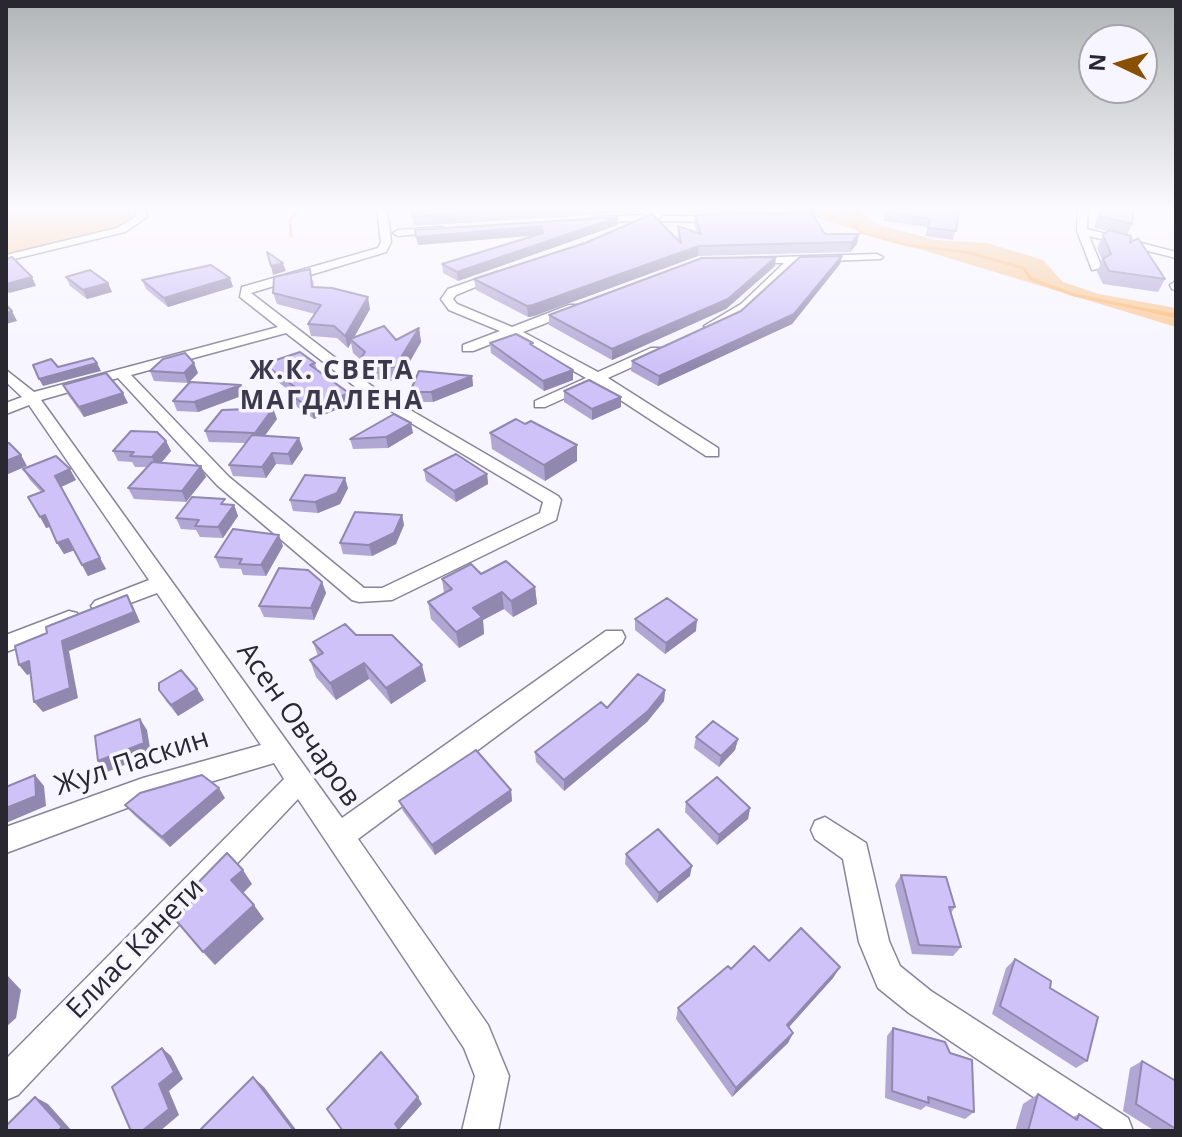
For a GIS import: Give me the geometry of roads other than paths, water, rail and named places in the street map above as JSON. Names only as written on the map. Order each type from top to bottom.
[{"type":"street","points":[[122,374],[223,481],[359,595],[385,595],[549,516],[552,500],[376,396],[244,294],[246,290],[344,261]]},
{"type":"street","points":[[693,334],[745,307],[792,261]]},
{"type":"street","points":[[1093,261],[1096,268]]},
{"type":"street","points":[[522,267],[465,286],[452,292],[447,299],[453,307],[511,331],[599,379],[712,452]]},
{"type":"street","points":[[468,348],[584,304]]},
{"type":"street","points":[[6,409],[32,398],[288,328]]},
{"type":"street","points":[[540,404],[666,347]]},
{"type":"street","name":"Асен Овчаров","points":[[6,374],[32,398],[476,1037],[492,1076],[480,1131]]},
{"type":"street","points":[[6,644],[162,583]]},
{"type":"street","points":[[339,836],[614,637]]},
{"type":"street","name":"Жул Паскин","points":[[6,840],[143,790],[279,751]]},
{"type":"street","name":"Елиас Канети","points":[[6,1083],[300,780]]},
{"type":"street","points":[[825,830],[856,852],[874,942],[889,977],[920,1002],[1115,1131]]},
{"type":"waterway","points":[[998,261],[1023,268],[1031,279],[1074,295],[1162,313]]},
{"type":"waterway","points":[[1152,311],[1176,316]]},
{"type":"district","name":"Ж.К. СВЕТА МАГДАЛЕНА","points":[[332,387]]}]
